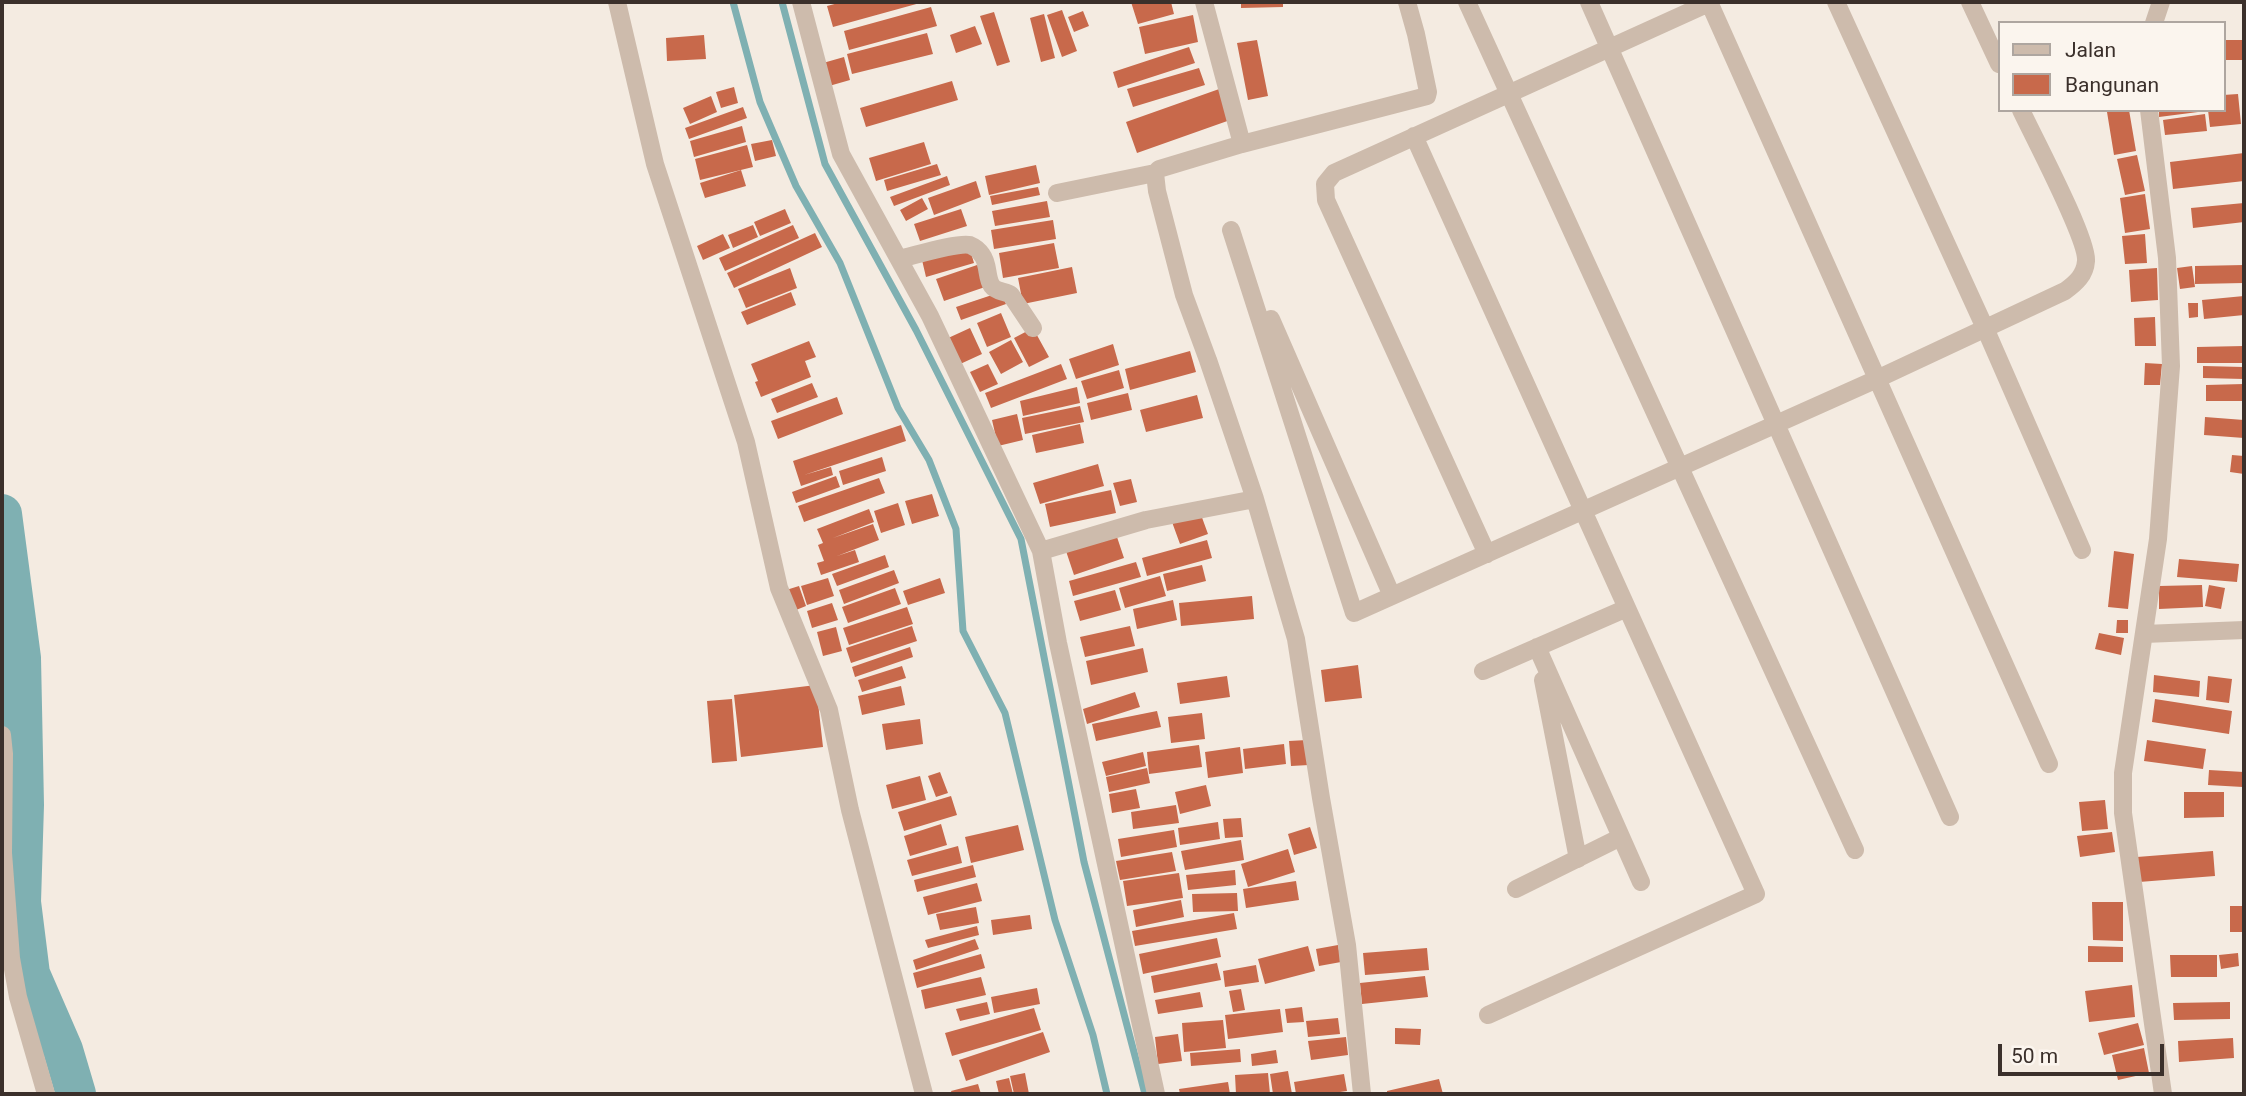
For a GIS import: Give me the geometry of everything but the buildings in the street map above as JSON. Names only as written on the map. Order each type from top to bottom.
[{"type":"street","points":[[617,2],[655,164],[746,442],[779,588],[829,710],[850,810],[923,1094]]},
{"type":"street","points":[[801,2],[841,154],[930,316],[1041,551],[1058,643],[1156,1094]]},
{"type":"street","points":[[1204,2],[1242,144]]},
{"type":"street","points":[[1057,193],[1155,173],[1159,169],[1242,144],[1427,96],[1429,92],[1407,2]]},
{"type":"street","points":[[1467,2],[1855,850]]},
{"type":"street","points":[[1588,2],[1950,817]]},
{"type":"street","points":[[1487,554],[1326,200],[1325,184],[1334,173],[1710,2],[2049,764]]},
{"type":"street","points":[[1836,2],[1985,328],[2082,550]]},
{"type":"street","points":[[1970,2],[1997,60]]},
{"type":"street","points":[[2155,21],[2161,2]]},
{"type":"street","points":[[1392,596],[1231,230],[1354,613],[1487,554],[1877,379],[2065,291],[2076,283],[2083,273],[2085,251],[2022,112]]},
{"type":"street","points":[[2149,112],[2167,258],[2171,366],[2158,539],[2123,773],[2123,813],[2163,1094]]},
{"type":"street","points":[[1414,136],[1756,894],[1488,1015]]},
{"type":"street","points":[[1155,173],[1157,191],[1184,295],[1209,360],[1255,499],[1296,639],[1347,945],[1362,1094]]},
{"type":"street","points":[[899,260],[962,244],[972,246],[980,251],[985,260],[991,286],[995,290],[1006,291],[1012,295],[1033,328]]},
{"type":"street","points":[[1041,551],[1146,520],[1255,499]]},
{"type":"street","points":[[1483,671],[1627,608]]},
{"type":"street","points":[[2144,634],[2244,630]]},
{"type":"street","points":[[1537,647],[1641,881]]},
{"type":"street","points":[[1537,647],[1578,859]]},
{"type":"street","points":[[2,735],[3,853],[11,958],[18,997],[46,1094]]},
{"type":"street","points":[[1516,890],[1621,837]]},
{"type":"waterway","points":[[733,2],[760,102],[796,186],[840,263],[898,408],[929,460],[956,529],[963,631],[1005,713],[1055,920],[1093,1035],[1107,1094]]},
{"type":"waterway","points":[[782,2],[825,164],[916,330],[1021,539],[1084,862],[1145,1094]]},
{"type":"waterway","points":[[2,514],[21,658],[24,805],[21,902],[30,974],[63,1050],[76,1094]]}]
